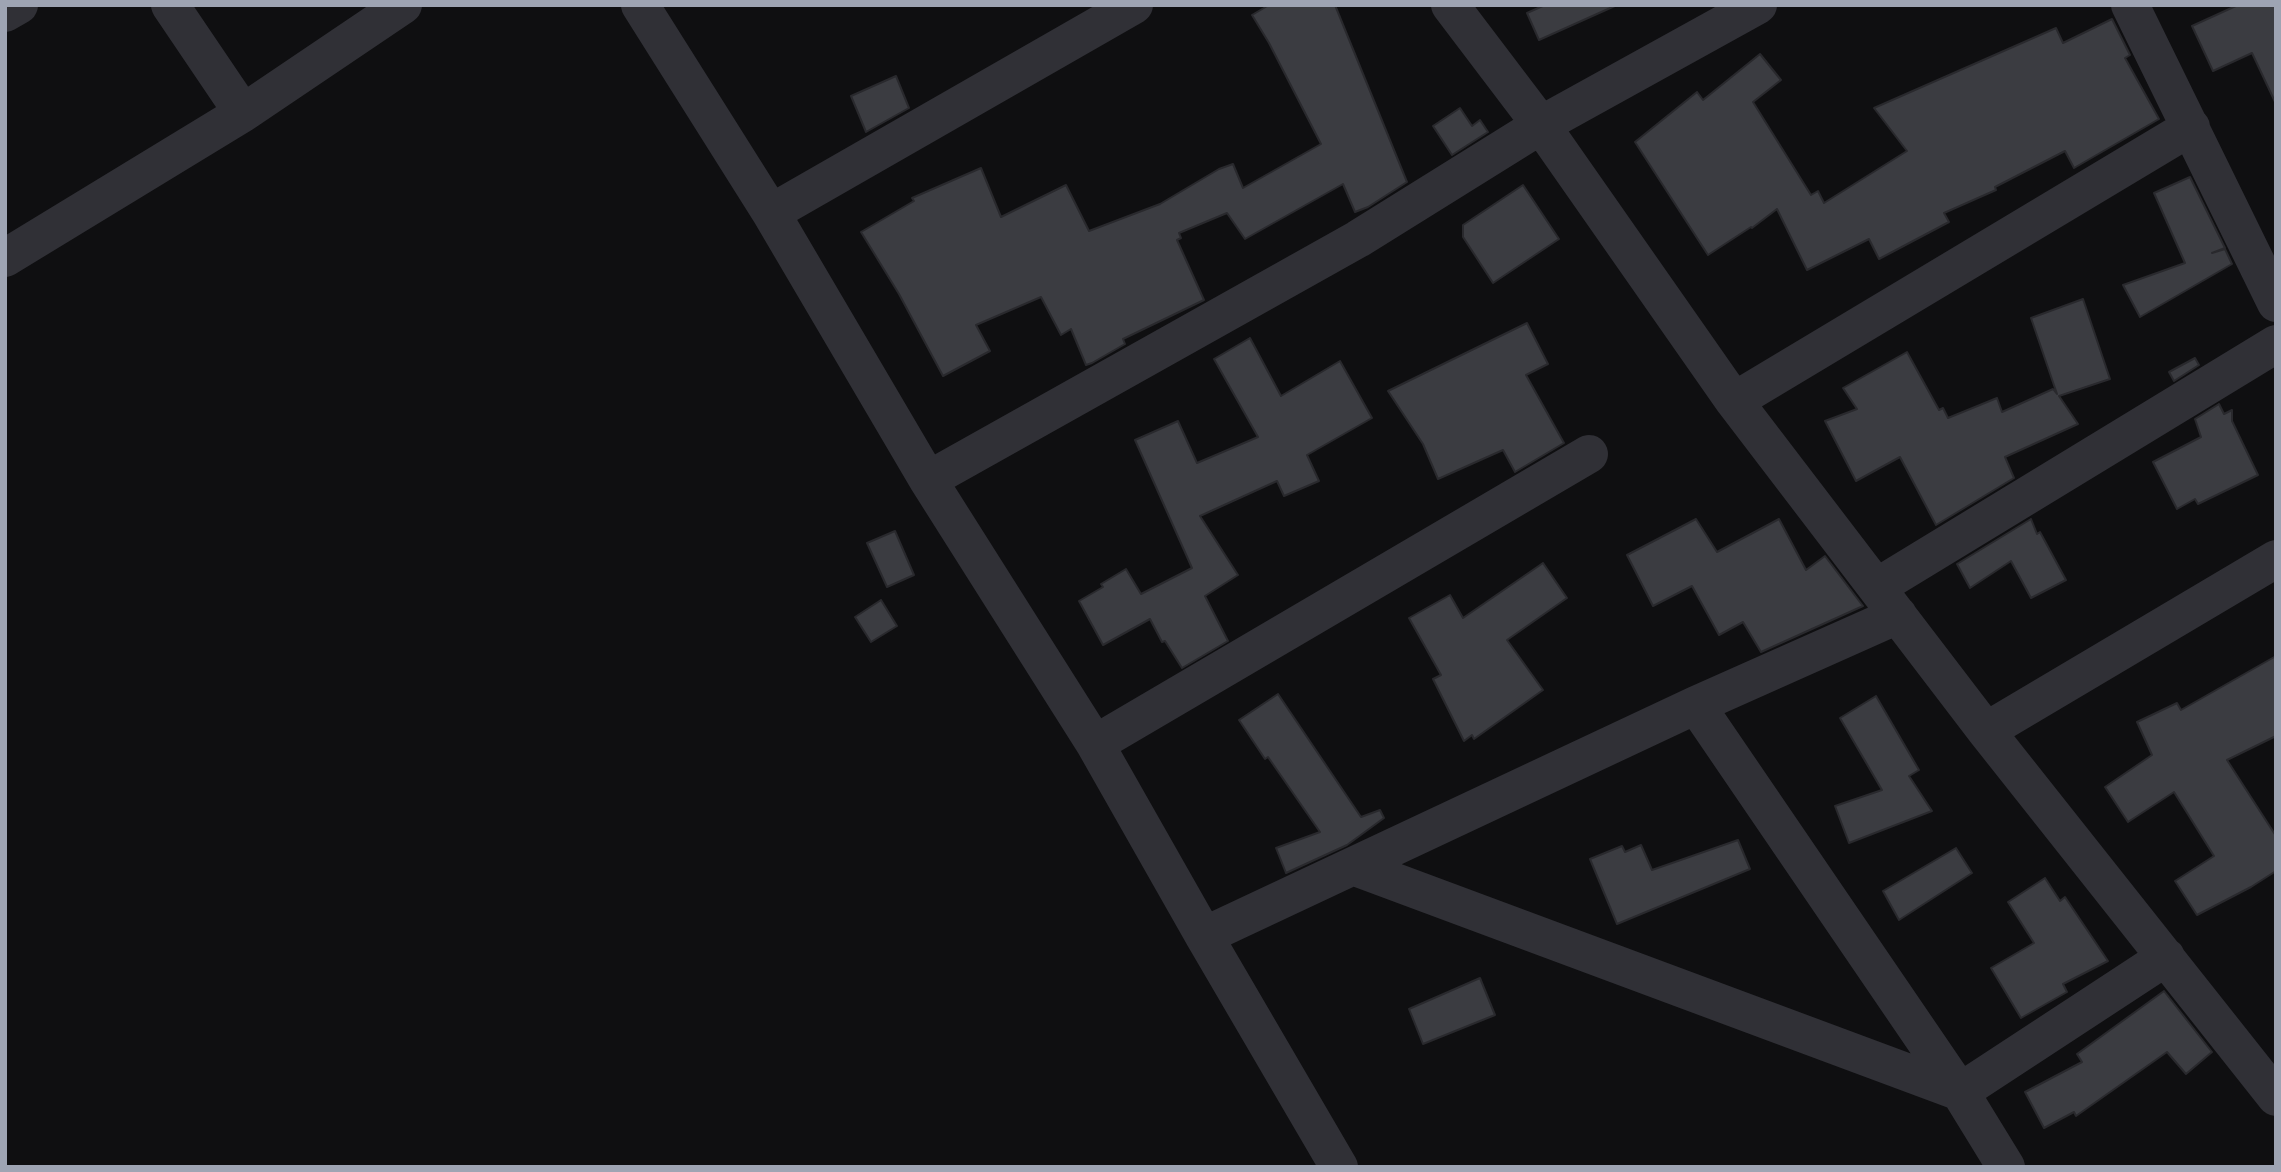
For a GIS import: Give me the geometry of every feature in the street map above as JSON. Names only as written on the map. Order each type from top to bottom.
[{"type":"street","points":[[5,13],[19,5]]},
{"type":"street","points":[[170,5],[243,113]]},
{"type":"street","points":[[5,258],[243,113],[403,5]]},
{"type":"street","points":[[640,5],[771,213],[928,480],[1095,744],[1339,1167]]},
{"type":"street","points":[[771,213],[1134,5]]},
{"type":"street","points":[[1450,5],[1541,125],[1734,401],[1986,731],[2276,1097]]},
{"type":"street","points":[[928,480],[1358,239],[1541,125],[1758,5]]},
{"type":"street","points":[[2130,5],[2276,303]]},
{"type":"street","points":[[1734,401],[2191,127]]},
{"type":"street","points":[[1204,936],[1696,705],[1887,601],[2276,344]]},
{"type":"street","points":[[1095,744],[1589,454]]},
{"type":"street","points":[[1986,731],[2276,559]]},
{"type":"street","points":[[1696,705],[1960,1092],[2006,1167]]},
{"type":"street","points":[[1355,867],[1960,1092]]},
{"type":"street","points":[[1960,1092],[2166,957]]},
{"type":"building","points":[[1269,5],[1335,5],[1407,182],[1368,207],[1355,212],[1343,184],[1245,239],[1227,213],[1179,233],[1181,238],[1177,240],[1204,300],[1123,339],[1125,344],[1092,363],[1086,365],[1071,329],[1061,335],[1041,297],[976,325],[990,351],[943,376],[899,294],[861,232],[914,201],[912,198],[981,168],[1001,217],[1066,185],[1089,231],[1160,204],[1219,169],[1233,164],[1243,188],[1321,144],[1252,15]]},
{"type":"building","points":[[1545,5],[1617,5],[1539,40],[1527,13]]},
{"type":"building","points":[[2238,5],[2276,5],[2276,104],[2252,53],[2213,71],[2192,26]]},
{"type":"building","points":[[2112,19],[2130,55],[2125,58],[2159,119],[2074,168],[2065,151],[1995,187],[1996,190],[1944,213],[1949,222],[1879,259],[1869,239],[1807,270],[1777,209],[1708,255],[1635,142],[1697,92],[1703,100],[1760,54],[1781,80],[1753,102],[1811,195],[1818,191],[1824,203],[1907,151],[1874,108],[2056,28],[2063,43]]},
{"type":"building","points":[[896,76],[909,108],[866,132],[851,96]]},
{"type":"building","points":[[1460,108],[1472,126],[1480,120],[1488,132],[1452,155],[1433,126]]},
{"type":"building","points":[[2190,177],[2225,248],[2212,253],[2225,249],[2232,264],[2140,317],[2123,285],[2185,263],[2154,193]]},
{"type":"building","points":[[1523,185],[1559,239],[1493,283],[1463,237],[1463,225]]},
{"type":"building","points":[[2083,299],[2110,379],[2059,396],[2078,424],[2005,457],[2014,478],[1936,525],[1900,457],[1856,481],[1825,421],[1857,409],[1843,388],[1907,352],[1939,410],[1943,408],[1948,418],[1997,398],[2002,412],[2053,389],[2057,394],[2031,318]]},
{"type":"building","points":[[1527,323],[1548,364],[1526,375],[1564,443],[1515,472],[1503,450],[1438,479],[1423,444],[1388,391]]},
{"type":"building","points":[[1250,338],[1281,396],[1340,361],[1372,418],[1307,455],[1319,481],[1284,496],[1277,481],[1200,516],[1238,575],[1205,596],[1228,641],[1182,668],[1165,641],[1162,642],[1150,619],[1103,645],[1079,601],[1126,569],[1141,594],[1192,568],[1135,440],[1178,421],[1197,463],[1258,437],[1214,359]]},
{"type":"building","points":[[2195,358],[2199,365],[2174,381],[2169,372]]},
{"type":"building","points":[[2219,404],[2224,414],[2232,410],[2232,421],[2258,475],[2198,504],[2195,499],[2177,509],[2153,462],[2201,437],[2195,419]]},
{"type":"building","points":[[1696,519],[1717,552],[1779,519],[1806,570],[1825,556],[1863,606],[1761,652],[1743,622],[1719,635],[1692,586],[1653,606],[1627,555]]},
{"type":"building","points":[[2031,519],[2037,534],[2040,532],[2066,580],[2031,598],[2011,561],[1970,588],[1957,564]]},
{"type":"building","points":[[895,531],[914,575],[887,587],[867,543]]},
{"type":"building","points":[[1543,563],[1567,598],[1507,640],[1543,690],[1474,739],[1472,735],[1464,741],[1433,679],[1441,675],[1409,618],[1450,595],[1463,618]]},
{"type":"building","points":[[881,600],[897,626],[871,642],[855,617]]},
{"type":"building","points":[[2276,656],[2276,736],[2227,760],[2276,836],[2276,871],[2197,915],[2175,881],[2214,856],[2174,792],[2128,822],[2105,787],[2152,755],[2137,722],[2177,703],[2181,710]]},
{"type":"building","points":[[1278,694],[1361,817],[1380,810],[1384,818],[1347,845],[1286,873],[1276,848],[1320,832],[1239,720]]},
{"type":"building","points":[[1876,696],[1919,770],[1909,776],[1932,811],[1849,843],[1835,806],[1882,790],[1840,718]]},
{"type":"building","points":[[1738,840],[1750,869],[1617,924],[1590,859],[1622,846],[1625,852],[1641,845],[1652,870]]},
{"type":"building","points":[[1956,848],[1972,873],[1899,920],[1883,891]]},
{"type":"building","points":[[2045,878],[2060,901],[2065,897],[2108,961],[2063,984],[2067,992],[2021,1018],[1991,968],[2034,943],[2008,902]]},
{"type":"building","points":[[1480,978],[1495,1015],[1423,1044],[1409,1009]]},
{"type":"building","points":[[2164,991],[2212,1052],[2186,1074],[2167,1052],[2076,1116],[2074,1112],[2044,1128],[2025,1092],[2082,1062],[2077,1054]]}]
